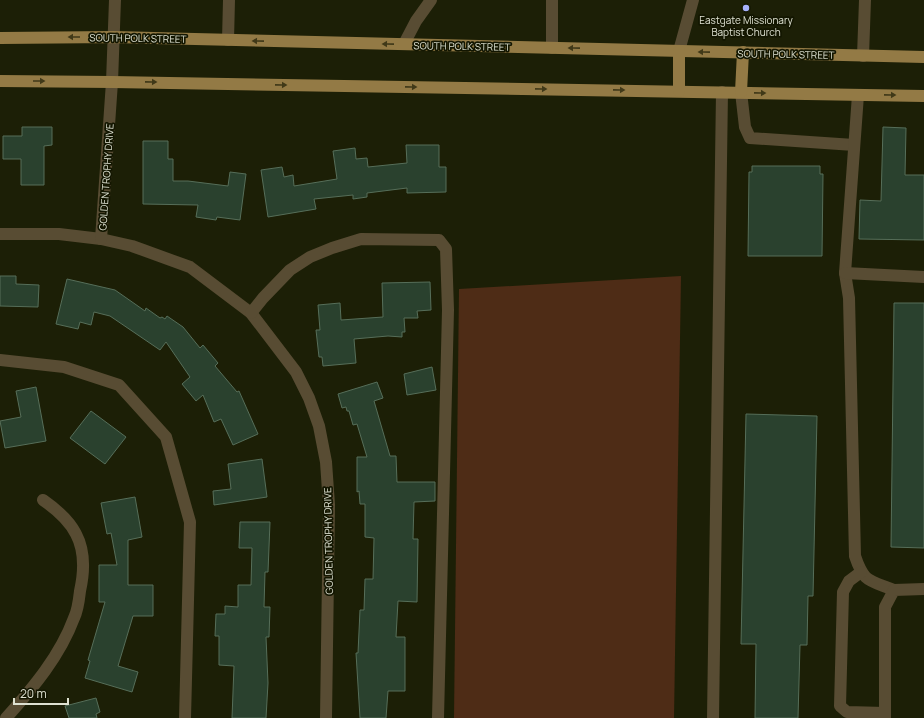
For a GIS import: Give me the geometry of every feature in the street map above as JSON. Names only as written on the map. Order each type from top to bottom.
[{"type":"main road","name":"SOUTH POLK STREET","points":[[0,38],[113,37],[924,57]]},
{"type":"main road","points":[[679,51],[679,91]]},
{"type":"main road","points":[[741,92],[743,52]]},
{"type":"main road","points":[[0,81],[924,96]]},
{"type":"street","name":"GOLDEN TROPHY DRIVE","points":[[114,0],[112,82],[102,240],[153,253],[190,267],[251,313],[296,372],[309,398],[319,426],[325,455],[329,505],[326,718]]},
{"type":"street","points":[[228,0],[228,40]]},
{"type":"street","points":[[404,44],[416,21],[431,0]]},
{"type":"street","points":[[552,0],[552,48]]},
{"type":"street","points":[[679,51],[693,0]]},
{"type":"street","points":[[863,56],[865,0]]},
{"type":"street","points":[[713,718],[722,92]]},
{"type":"street","points":[[741,92],[745,127],[750,138],[854,144]]},
{"type":"street","points":[[858,95],[845,273],[849,298],[855,556],[860,572],[866,579],[894,590],[924,589]]},
{"type":"street","points":[[0,234],[59,234],[102,240]]},
{"type":"street","points":[[251,313],[290,270],[310,257],[332,248],[361,239],[439,240],[446,248],[448,310],[438,718]]},
{"type":"street","points":[[845,273],[924,277]]},
{"type":"street","points":[[0,360],[64,366],[119,386],[166,437],[190,522],[185,718]]},
{"type":"street","points":[[6,718],[28,694],[64,640],[75,616],[84,574],[82,555],[76,535],[59,511],[43,500]]},
{"type":"street","points":[[860,572],[849,581],[843,592],[840,706],[847,712],[885,716],[885,607],[894,590]]},
{"type":"shaded area","points":[[681,276],[674,718],[454,718],[459,289]]},
{"type":"building","points":[[22,127],[52,127],[52,145],[44,146],[44,185],[21,185],[21,159],[3,159],[3,136],[22,136]]},
{"type":"building","points":[[883,127],[906,128],[905,175],[924,175],[924,240],[859,239],[860,200],[881,201]]},
{"type":"building","points":[[143,141],[168,141],[168,159],[173,159],[173,181],[188,181],[228,186],[230,172],[246,174],[240,220],[217,217],[216,220],[196,217],[198,205],[143,204]]},
{"type":"building","points":[[406,145],[439,145],[439,167],[446,167],[446,192],[407,193],[407,188],[367,193],[367,197],[353,199],[353,195],[314,199],[316,209],[268,217],[261,170],[282,167],[284,177],[293,175],[294,186],[337,179],[333,151],[355,148],[356,159],[367,158],[368,167],[407,163]]},
{"type":"building","points":[[752,166],[820,166],[820,174],[823,174],[822,256],[748,256],[749,172],[752,172]]},
{"type":"building","points":[[0,276],[16,276],[16,284],[39,285],[38,307],[0,306]]},
{"type":"building","points":[[67,279],[115,290],[145,311],[146,308],[160,318],[162,317],[165,319],[167,316],[183,327],[200,348],[203,345],[218,363],[215,366],[237,392],[239,391],[258,434],[233,445],[221,419],[214,422],[203,395],[196,401],[182,384],[190,377],[166,342],[160,350],[110,316],[94,312],[91,325],[80,322],[78,329],[56,324]]},
{"type":"building","points":[[430,282],[431,310],[417,311],[418,318],[404,318],[405,332],[402,332],[402,337],[388,336],[354,339],[356,363],[323,366],[322,357],[319,357],[316,330],[320,330],[318,305],[340,303],[341,320],[383,317],[382,283]]},
{"type":"building","points":[[894,303],[924,303],[924,548],[891,547]]},
{"type":"building","points":[[432,367],[436,390],[407,395],[404,374]]},
{"type":"building","points":[[377,382],[383,398],[374,401],[390,456],[396,456],[397,482],[435,482],[435,501],[414,502],[413,539],[418,539],[417,602],[398,601],[396,637],[405,637],[405,691],[388,691],[386,718],[360,718],[356,653],[358,653],[360,610],[364,610],[365,579],[373,579],[374,538],[365,537],[365,504],[360,504],[359,491],[357,492],[357,457],[367,457],[357,424],[353,425],[349,411],[347,411],[346,407],[342,408],[338,394]]},
{"type":"building","points":[[36,387],[46,441],[5,448],[0,421],[21,417],[16,391]]},
{"type":"building","points":[[91,411],[126,437],[105,464],[70,438]]},
{"type":"building","points":[[746,414],[817,416],[813,596],[808,596],[807,645],[800,645],[798,718],[755,718],[756,644],[741,644]]},
{"type":"building","points":[[262,459],[267,497],[214,505],[213,491],[231,489],[228,464]]},
{"type":"building","points":[[135,497],[142,537],[128,540],[128,585],[153,585],[153,616],[133,616],[118,666],[138,672],[132,692],[85,678],[90,661],[88,660],[105,602],[99,602],[99,565],[117,565],[111,533],[107,534],[101,503]]},
{"type":"building","points":[[240,522],[270,522],[268,572],[265,572],[264,607],[270,607],[269,637],[266,637],[268,683],[266,718],[232,718],[234,666],[219,665],[219,636],[215,636],[216,614],[225,614],[225,606],[238,607],[238,585],[251,585],[252,548],[239,548]]},
{"type":"building","points":[[96,698],[100,712],[96,714],[97,718],[69,718],[65,706]]},
{"type":"place","name":"Eastgate Missionary Baptist Church","points":[[746,8]]}]
